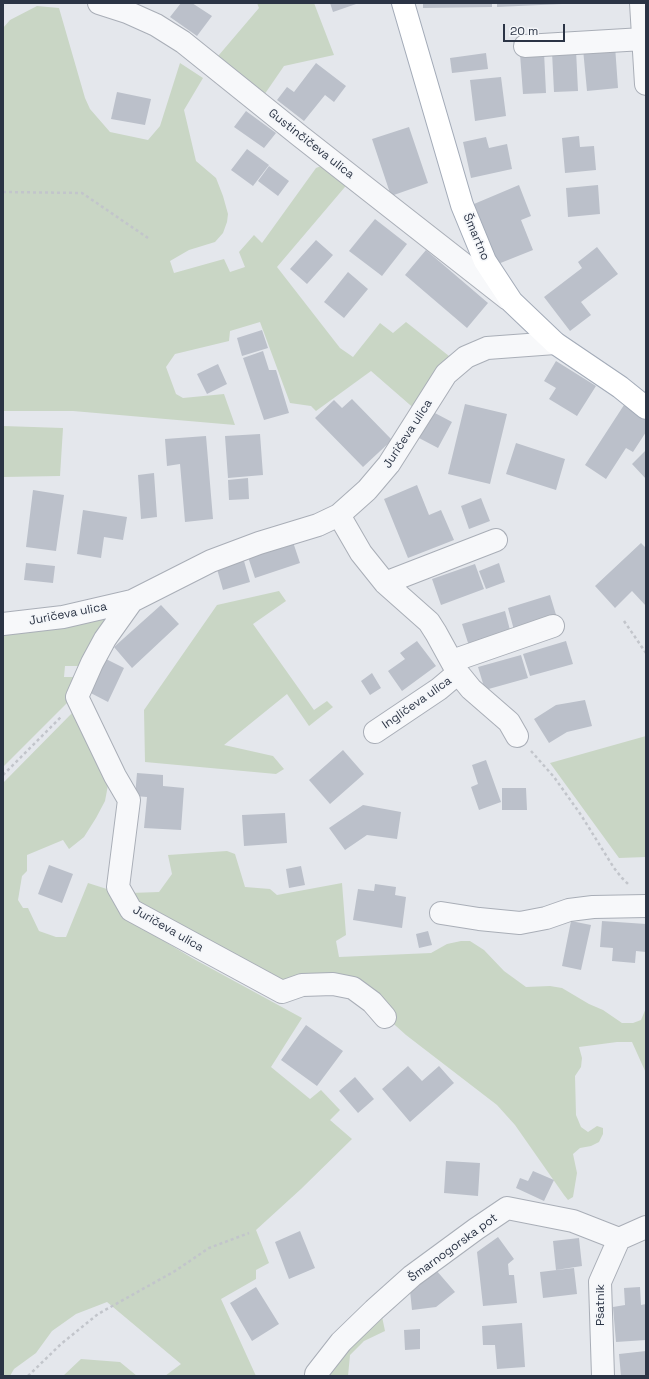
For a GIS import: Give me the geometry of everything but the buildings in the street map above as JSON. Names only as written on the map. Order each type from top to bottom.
[{"type":"main road","name":"Šmartno","points":[[403,3],[462,205],[485,261],[512,302],[555,343],[620,387],[646,408]]},
{"type":"street","name":"Gustinčičeva ulica","points":[[100,3],[127,12],[156,25],[183,42],[300,136],[512,302]]},
{"type":"street","points":[[641,3],[645,47],[646,84]]},
{"type":"street","points":[[525,46],[645,47]]},
{"type":"street","name":"Juričeva ulica","points":[[3,624],[63,617],[132,601],[211,561],[259,543],[318,525],[339,515],[367,490],[389,464],[446,374],[466,357],[487,348],[555,343]]},
{"type":"street","name":"Ingličeva ulica","points":[[339,515],[361,553],[385,583],[429,622],[455,667],[471,689],[509,722],[517,736]]},
{"type":"street","points":[[385,583],[496,540]]},
{"type":"street","name":"Juričeva ulica","points":[[132,601],[106,639],[92,663],[77,697],[115,776],[129,800],[118,887],[131,910],[282,992],[302,985],[332,984],[352,988],[372,1002],[385,1017]]},
{"type":"street","points":[[455,667],[553,626]]},
{"type":"street","name":"Ingličeva ulica","points":[[375,732],[439,689],[455,667]]},
{"type":"street","points":[[441,913],[520,923],[546,918],[569,910],[593,907],[646,906]]},
{"type":"street","name":"Šmarnogorska pot","points":[[316,1376],[316,1374],[342,1342],[374,1310],[407,1281],[476,1229],[507,1208],[573,1221],[619,1239]]},
{"type":"street","points":[[619,1239],[646,1227]]},
{"type":"street","name":"Pšatnik","points":[[603,1376],[600,1282],[619,1239]]},
{"type":"path","points":[[3,192],[82,193],[148,238]]},
{"type":"path","points":[[624,621],[646,653]]},
{"type":"path","points":[[3,775],[64,714],[77,697]]},
{"type":"path","points":[[517,736],[554,777],[622,878],[633,887]]},
{"type":"path","points":[[28,1376],[61,1344],[98,1314],[175,1271],[209,1248],[250,1233]]},
{"type":"green space","points":[[257,3],[314,3],[334,55],[284,66],[262,98],[213,62],[259,8]]},
{"type":"green space","points":[[37,6],[59,8],[85,98],[90,109],[110,132],[148,140],[160,126],[180,63],[203,78],[184,110],[196,161],[216,178],[228,214],[227,222],[223,233],[215,242],[189,250],[170,261],[174,273],[224,259],[230,272],[245,267],[239,252],[254,235],[262,243],[316,168],[328,163],[350,181],[277,267],[340,348],[353,357],[380,323],[393,333],[406,322],[449,356],[417,411],[371,371],[316,411],[311,406],[290,403],[260,322],[230,331],[229,341],[175,354],[166,367],[176,394],[183,398],[224,394],[235,425],[73,411],[3,411],[3,28],[10,20]]},
{"type":"green space","points":[[3,426],[63,428],[60,476],[3,477]]},
{"type":"green space","points":[[279,591],[286,601],[253,624],[314,710],[327,701],[333,707],[309,726],[287,694],[224,745],[273,756],[284,769],[276,774],[145,762],[144,710],[217,605]]},
{"type":"green space","points":[[114,615],[84,666],[65,666],[64,677],[77,677],[68,702],[3,767],[3,629]]},
{"type":"green space","points":[[77,708],[105,771],[108,785],[105,801],[84,837],[69,849],[63,840],[27,855],[27,871],[22,876],[18,900],[23,908],[28,908],[39,931],[56,937],[66,937],[88,883],[110,890],[126,918],[192,958],[302,1018],[271,1067],[310,1099],[321,1090],[340,1110],[330,1120],[352,1139],[301,1189],[256,1230],[269,1263],[256,1270],[256,1279],[221,1299],[256,1376],[165,1376],[181,1364],[107,1302],[76,1314],[52,1331],[36,1353],[14,1369],[10,1376],[3,1376],[3,783]]},
{"type":"green space","points":[[646,736],[646,857],[619,858],[550,763]]},
{"type":"green space","points":[[227,851],[235,854],[245,887],[270,889],[277,895],[342,883],[346,935],[336,941],[339,957],[431,953],[447,944],[470,941],[484,950],[504,971],[526,987],[550,986],[562,988],[589,1004],[603,1010],[622,1023],[633,1023],[641,1020],[646,1008],[646,1073],[632,1042],[617,1042],[579,1047],[582,1058],[581,1067],[575,1076],[576,1115],[581,1127],[588,1132],[597,1126],[603,1128],[603,1134],[599,1142],[591,1146],[580,1148],[573,1154],[577,1173],[573,1197],[568,1200],[515,1125],[497,1105],[406,1035],[355,992],[270,989],[144,919],[130,893],[159,892],[172,874],[168,855]]},
{"type":"green space","points":[[380,1307],[385,1331],[364,1341],[350,1355],[348,1376],[321,1376]]},
{"type":"green space","points":[[81,1359],[120,1362],[137,1376],[63,1376]]}]
